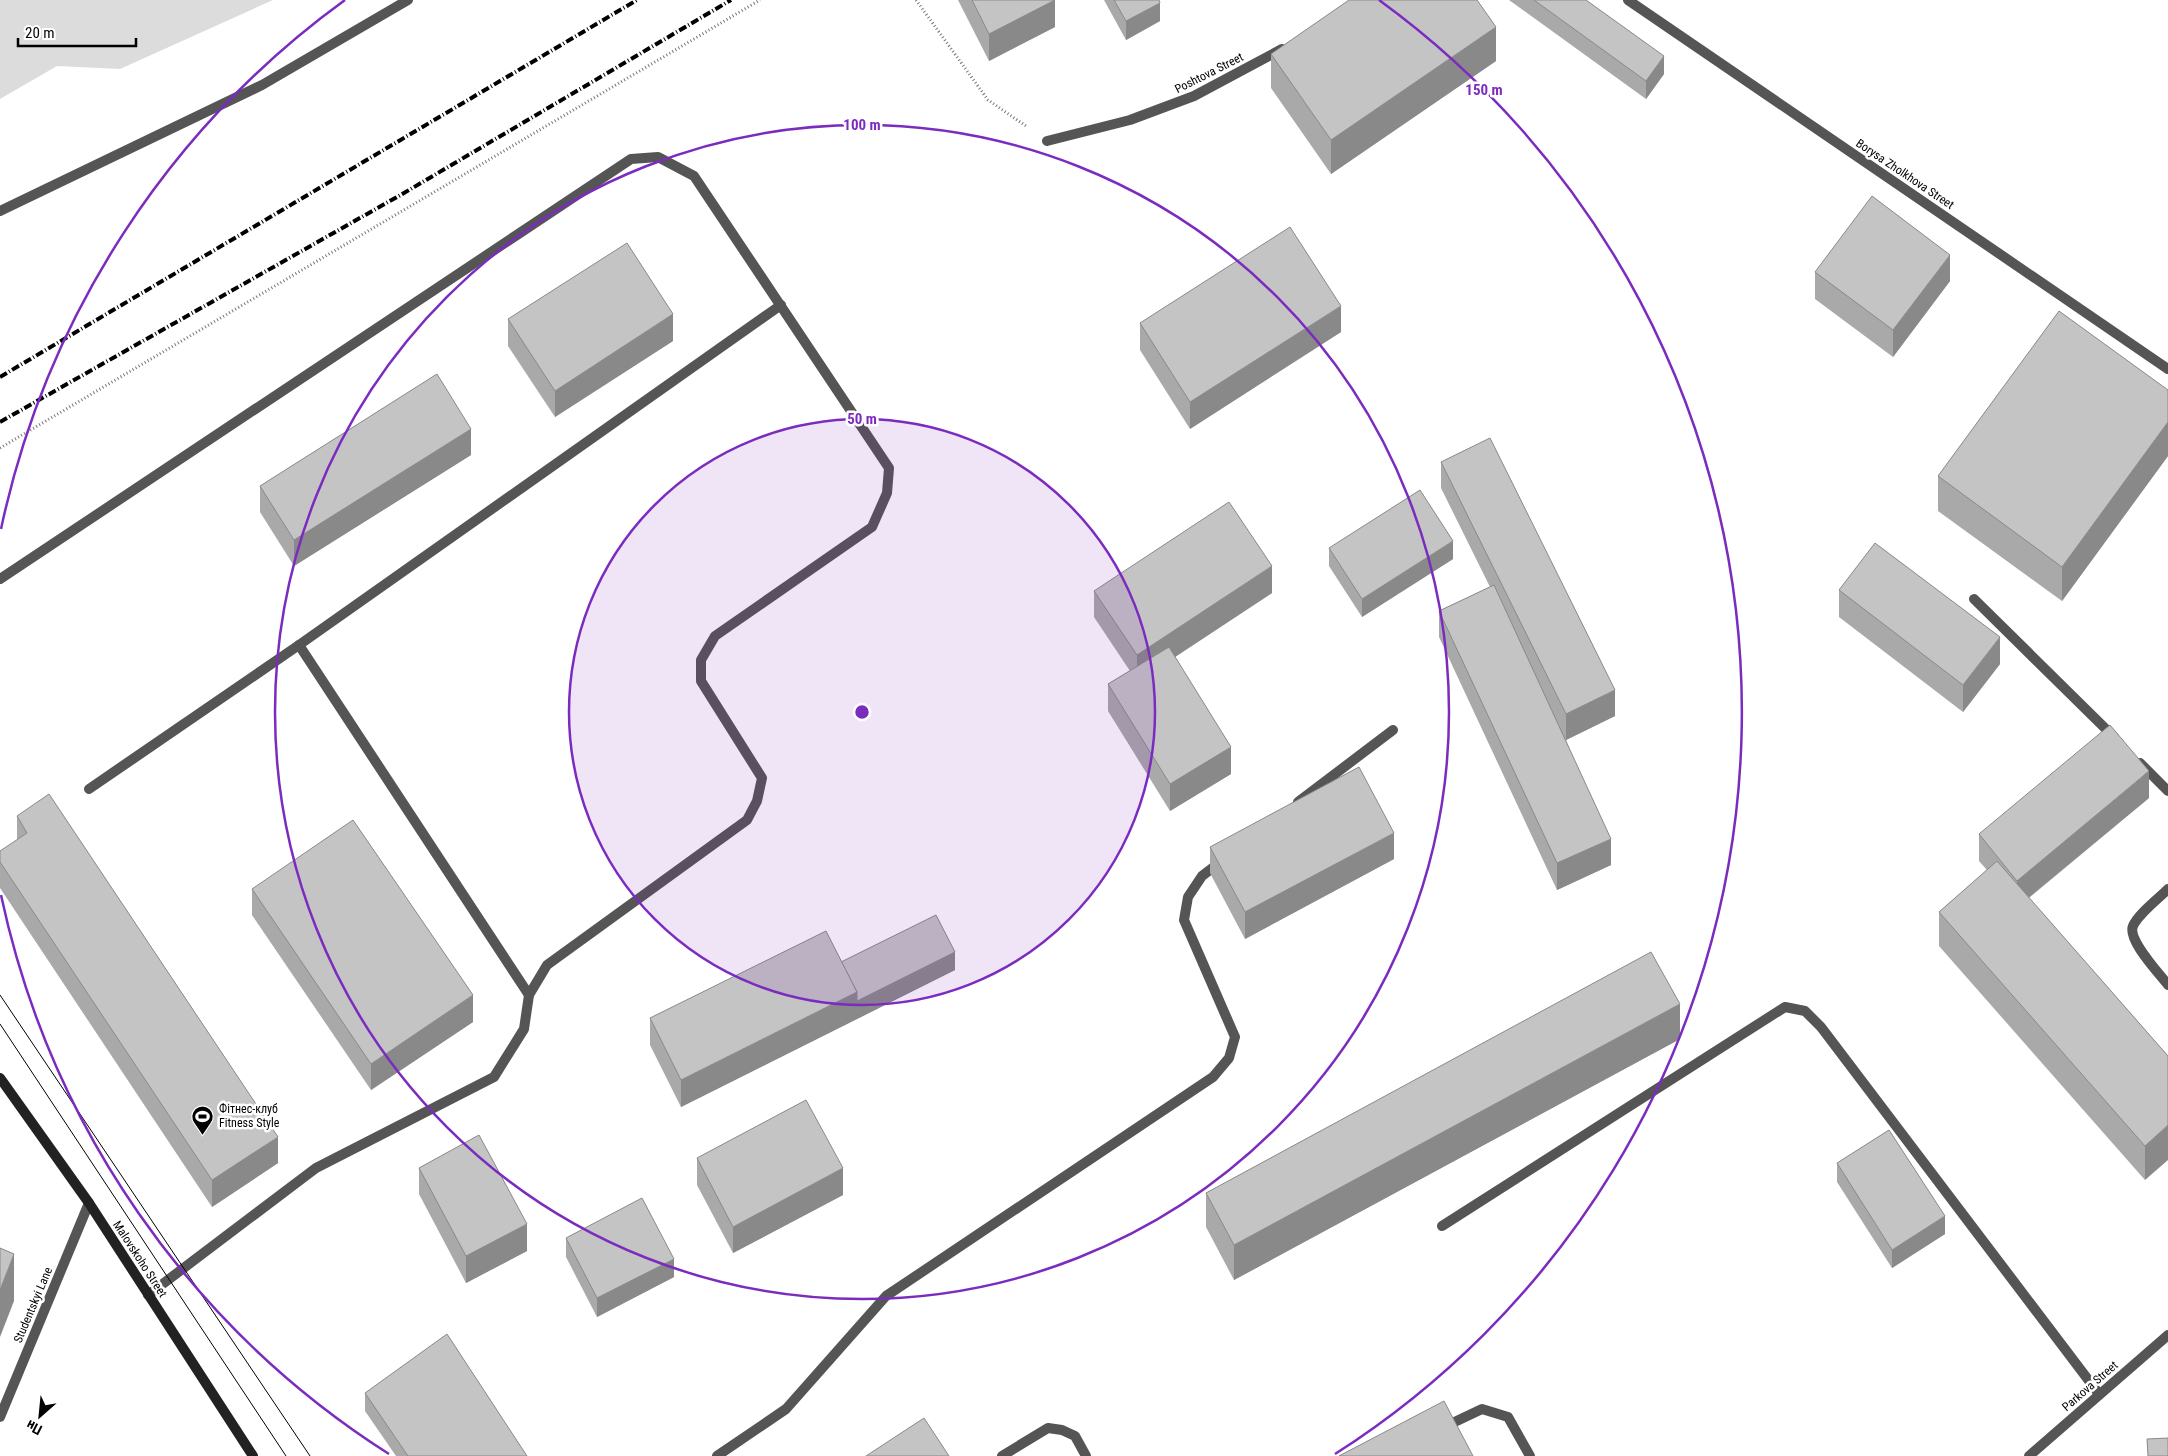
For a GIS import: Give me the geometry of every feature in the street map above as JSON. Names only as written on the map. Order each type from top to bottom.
[{"type":"street","points":[[0,211],[262,85],[408,0]]},
{"type":"street","name":"Borysa Zholkhova Street","points":[[1628,0],[2168,369]]},
{"type":"street","name":"Poshtova Street","points":[[1047,141],[1130,120],[1194,96],[1288,46]]},
{"type":"street","points":[[0,579],[631,159],[658,157],[694,176],[889,468],[887,493],[872,527],[714,636],[701,660],[702,681],[762,778],[757,801],[747,820],[547,965],[529,995],[524,1030],[494,1077],[316,1168],[148,1295]]},
{"type":"street","points":[[89,789],[299,645],[780,305]]},
{"type":"street","points":[[1974,599],[2120,743]]},
{"type":"street","points":[[299,645],[529,995]]},
{"type":"street","points":[[1293,806],[1393,730]]},
{"type":"street","points":[[2133,757],[2168,791]]},
{"type":"street","points":[[717,1456],[786,1408],[886,1296],[1213,1077],[1228,1058],[1235,1037],[1184,920],[1188,896],[1202,876],[1224,859]]},
{"type":"street","points":[[2168,889],[2137,920],[2131,933],[2134,942],[2168,985]]},
{"type":"street","points":[[1442,1226],[1785,1007],[1805,1011],[1821,1027],[2099,1394]]},
{"type":"street","name":"Malovskoho Street","points":[[0,1078],[89,1203],[253,1456]]},
{"type":"street","name":"Studentskyi Lane","points":[[0,1417],[89,1203]]},
{"type":"street","name":"Parkova Street","points":[[2029,1456],[2168,1335]]},
{"type":"street","points":[[1438,1430],[1482,1409],[1508,1417],[1530,1456]]},
{"type":"street","points":[[1002,1456],[1048,1428],[1062,1430],[1075,1436],[1086,1456]]},
{"type":"path","points":[[0,448],[760,0]]},
{"type":"path","points":[[916,0],[988,100],[1047,141]]},
{"type":"shaded area","points":[[0,0],[273,0],[120,69],[57,66],[0,99]]},
{"type":"building","points":[[972,0],[1055,0],[989,34]]},
{"type":"building","points":[[1114,0],[1159,0],[1160,3],[1126,21]]},
{"type":"building","points":[[1349,0],[1477,0],[1496,27],[1331,140],[1271,54]]},
{"type":"building","points":[[1534,0],[1586,0],[1664,56],[1646,81]]},
{"type":"building","points":[[1872,196],[1950,255],[1893,330],[1815,272]]},
{"type":"building","points":[[1290,227],[1341,306],[1190,402],[1140,323]]},
{"type":"building","points":[[627,243],[673,314],[555,391],[508,319]]},
{"type":"building","points":[[2059,311],[2168,390],[2168,422],[2062,567],[1938,476]]},
{"type":"building","points":[[437,374],[471,429],[294,540],[260,486]]},
{"type":"building","points":[[1490,438],[1615,690],[1566,714],[1441,462]]},
{"type":"building","points":[[1420,490],[1453,541],[1362,599],[1329,548]]},
{"type":"building","points":[[1229,502],[1272,566],[1137,655],[1094,591]]},
{"type":"building","points":[[1875,543],[2000,637],[1963,685],[1839,590]]},
{"type":"building","points":[[1494,585],[1611,839],[1557,863],[1439,611]]},
{"type":"building","points":[[1169,647],[1231,747],[1170,784],[1108,684]]},
{"type":"building","points":[[2110,725],[2149,771],[2017,881],[1979,834]]},
{"type":"building","points":[[1359,767],[1394,833],[1245,912],[1210,847]]},
{"type":"building","points":[[49,794],[278,1137],[212,1180],[0,862],[0,851],[27,833],[17,816]]},
{"type":"building","points":[[353,820],[473,995],[371,1064],[252,889]]},
{"type":"building","points":[[1997,861],[2168,1056],[2168,1125],[2145,1146],[1939,912]]},
{"type":"building","points":[[936,915],[955,952],[857,1001],[857,992],[841,962]]},
{"type":"building","points":[[826,931],[857,992],[681,1080],[650,1018]]},
{"type":"building","points":[[1651,952],[1680,1004],[1234,1245],[1206,1193]]},
{"type":"building","points":[[806,1100],[843,1168],[733,1227],[697,1158]]},
{"type":"building","points":[[1889,1130],[1945,1216],[1892,1250],[1837,1163]]},
{"type":"building","points":[[479,1135],[527,1224],[466,1256],[419,1168]]},
{"type":"building","points":[[642,1198],[674,1259],[597,1298],[566,1238]]},
{"type":"building","points":[[0,1248],[14,1254],[0,1290]]},
{"type":"building","points":[[447,1334],[527,1456],[408,1456],[365,1393]]},
{"type":"building","points":[[1444,1401],[1473,1456],[1339,1456]]},
{"type":"building","points":[[924,1418],[949,1456],[866,1456]]},
{"type":"building","points":[[2168,1438],[2168,1456],[2148,1456],[2147,1439]]},
{"type":"tram line","points":[[0,995],[310,1456]]},
{"type":"tram line","points":[[0,1024],[286,1456]]},
{"type":"railway","points":[[0,377],[637,0]]},
{"type":"railway","points":[[0,422],[404,193],[731,0]]},
{"type":"place","name":"Фітнес-клуб Fitness Style","points":[[203,1135]]}]
